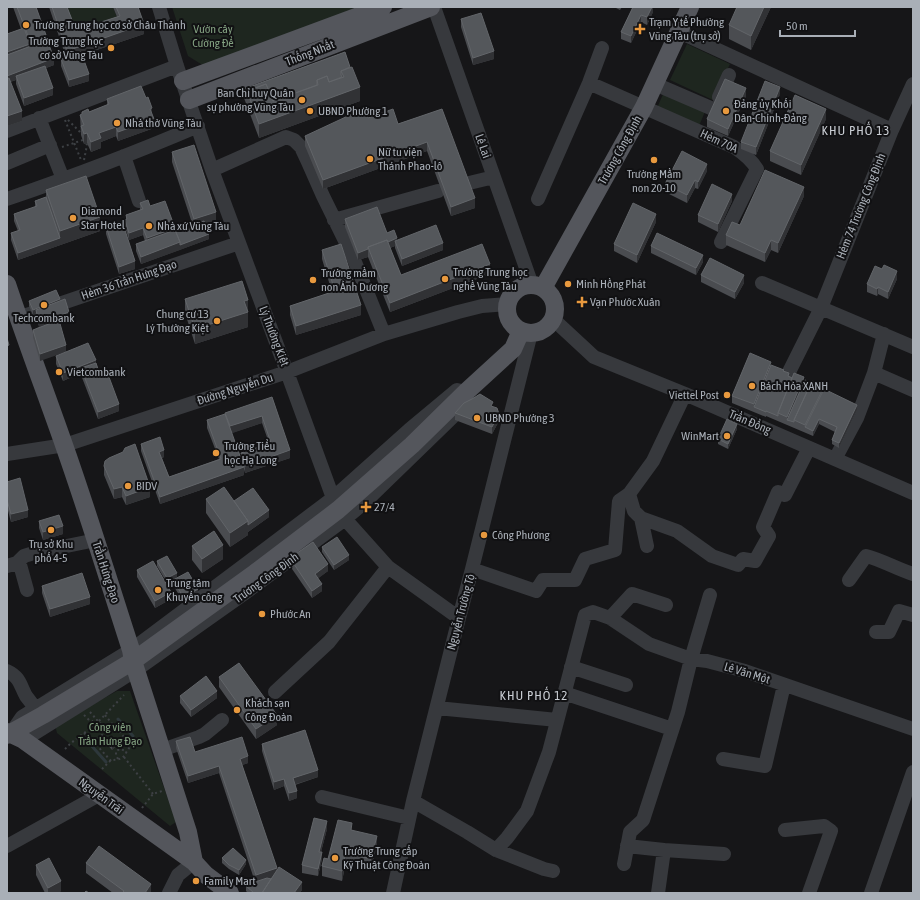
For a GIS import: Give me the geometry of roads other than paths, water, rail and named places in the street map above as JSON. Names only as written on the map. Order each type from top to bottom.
[{"type":"main road","name":"Thống Nhất","points":[[180,74],[302,37],[384,7]]},
{"type":"main road","name":"Thống Nhất","points":[[189,100],[432,7]]},
{"type":"main road","name":"Trương Công Định","points":[[538,287],[644,107],[690,7]]},
{"type":"main road","points":[[302,37],[308,54]]},
{"type":"main road","name":"Trần Hưng Đạo","points":[[7,284],[65,445],[96,540],[188,832],[194,862]]},
{"type":"main road","points":[[525,286],[538,287],[552,297],[555,308],[554,314],[546,327],[542,330],[526,332],[516,327],[512,323],[507,311],[508,304],[514,292],[519,288],[525,286]]},
{"type":"main road","name":"Trương Công Định","points":[[8,733],[43,715],[133,660],[258,570],[339,509],[513,349],[526,332]]},
{"type":"main road","name":"Nguyễn Trãi","points":[[8,733],[22,739],[194,862],[206,875],[230,893]]},
{"type":"street","name":"Lý Thường Kiệt","points":[[159,7],[212,170],[339,509],[388,567],[459,618]]},
{"type":"street","name":"Lê Lai","points":[[432,7],[494,177],[538,287]]},
{"type":"street","points":[[679,32],[892,130]]},
{"type":"street","points":[[538,199],[589,83],[602,48]]},
{"type":"street","name":"Thống Nhất","points":[[7,131],[39,118],[180,74]]},
{"type":"street","points":[[703,134],[729,75]]},
{"type":"street","name":"Hẻm 70A","points":[[589,83],[734,147],[745,154],[754,163],[757,169],[721,242]]},
{"type":"street","points":[[655,84],[713,109]]},
{"type":"street","name":"Hẻm 74 Trương Công Định","points":[[789,372],[820,308],[892,130],[912,89]]},
{"type":"street","points":[[39,118],[54,147],[63,179]]},
{"type":"street","points":[[7,199],[63,179],[84,169],[124,156],[198,126]]},
{"type":"street","points":[[212,170],[286,137],[294,140],[308,162],[334,220],[353,257],[384,334]]},
{"type":"street","points":[[7,163],[54,147]]},
{"type":"street","points":[[124,156],[139,201]]},
{"type":"street","points":[[465,184],[494,177]]},
{"type":"street","points":[[334,220],[438,191]]},
{"type":"street","name":"Hẻm 36 Trần Hưng Đạo","points":[[18,318],[239,243]]},
{"type":"street","points":[[762,283],[913,347]]},
{"type":"street","name":"Đường Nguyễn Du","points":[[7,454],[65,445],[287,372],[384,334],[482,306],[508,304]]},
{"type":"street","name":"Trần Đồng","points":[[552,319],[594,357],[685,394],[913,493]]},
{"type":"street","name":"Nguyễn Trường Tộ","points":[[393,893],[413,801],[472,569],[526,332]]},
{"type":"street","points":[[835,459],[857,418],[874,373],[884,334]]},
{"type":"street","points":[[874,373],[913,390]]},
{"type":"street","points":[[472,569],[536,590],[543,580],[575,580],[585,560],[615,550],[618,501],[629,494],[653,461],[685,394]]},
{"type":"street","points":[[629,494],[634,511],[641,518],[677,531],[712,556],[738,565],[742,559],[755,561],[769,536],[763,527],[778,492],[785,495],[809,448]]},
{"type":"street","points":[[641,518],[647,546]]},
{"type":"street","points":[[27,590],[13,563],[24,556],[37,552],[96,540]]},
{"type":"street","points":[[849,580],[866,556],[901,571],[913,574]]},
{"type":"street","points":[[274,692],[329,642],[388,567]]},
{"type":"street","points":[[610,618],[632,594],[666,605]]},
{"type":"street","points":[[624,864],[630,832],[642,820],[678,712],[690,659],[710,595]]},
{"type":"street","points":[[876,632],[889,632],[899,611],[913,615]]},
{"type":"street","name":"Lê Văn Một","points":[[571,667],[585,615],[592,612],[610,618],[649,644],[690,659],[745,671],[913,729]]},
{"type":"street","name":"Trương Công Định","points":[[8,733],[22,717],[133,660]]},
{"type":"street","points":[[496,850],[527,811],[549,752],[571,667],[626,685]]},
{"type":"street","points":[[7,671],[16,677],[22,685],[26,696],[36,709]]},
{"type":"street","points":[[723,759],[765,766],[784,685]]},
{"type":"street","points":[[564,692],[672,729]]},
{"type":"street","points":[[437,708],[557,720]]},
{"type":"street","points":[[162,750],[199,737],[222,720]]},
{"type":"street","points":[[870,893],[913,772]]},
{"type":"street","points":[[7,846],[99,795]]},
{"type":"street","points":[[322,797],[409,818]]},
{"type":"street","points":[[413,801],[496,850],[544,870],[553,871]]},
{"type":"street","points":[[786,830],[824,826],[831,831],[809,893]]},
{"type":"street","points":[[627,846],[724,854]]},
{"type":"street","points":[[658,893],[664,850]]},
{"type":"street","points":[[169,893],[178,875],[194,862]]},
{"type":"waterway","points":[[118,719],[133,736]]},
{"type":"waterway","points":[[90,744],[106,762]]},
{"type":"place","name":"Trường Trung học cơ sở Châu Thành","points":[[26,25]]},
{"type":"place","name":"Trạm Y tế Phường Vũng Tàu (trụ sở)","points":[[640,29]]},
{"type":"place","name":"Trường Trung học cơ sở Vũng Tàu","points":[[111,48]]},
{"type":"place","name":"Ban Chỉ huy Quân sự phường Vũng Tàu","points":[[302,100]]},
{"type":"place","name":"UBND Phường 1","points":[[310,111]]},
{"type":"place","name":"Đảng ủy Khối Dân-Chính-Đảng","points":[[726,111]]},
{"type":"place","name":"Nhà thờ Vũng Tàu","points":[[117,123]]},
{"type":"place","name":"Nữ tu viện Thánh Phao-lô","points":[[370,159]]},
{"type":"place","name":"Trường Mầm non 20-10","points":[[654,160]]},
{"type":"place","name":"Diamond Star Hotel","points":[[73,218]]},
{"type":"place","name":"Nhà xứ Vũng Tàu","points":[[149,226]]},
{"type":"place","name":"Trường Trung học nghề Vũng Tàu","points":[[445,279]]},
{"type":"place","name":"Trường mầm non Ánh Dương","points":[[313,280]]},
{"type":"place","name":"Minh Hồng Phát","points":[[568,284]]},
{"type":"place","name":"Vạn Phước Xuân","points":[[582,302]]},
{"type":"place","name":"Techcombank","points":[[44,305]]},
{"type":"place","name":"Chung cư 13 Lý Thường Kiệt","points":[[217,321]]},
{"type":"place","name":"Vietcombank","points":[[59,372]]},
{"type":"place","name":"Bách Hóa XANH","points":[[752,386]]},
{"type":"place","name":"Viettel Post","points":[[727,395]]},
{"type":"place","name":"UBND Phường 3","points":[[477,418]]},
{"type":"place","name":"WinMart","points":[[727,436]]},
{"type":"place","name":"Trường Tiểu học Hạ Long","points":[[216,453]]},
{"type":"place","name":"BIDV","points":[[128,486]]},
{"type":"place","name":"27/4","points":[[366,507]]},
{"type":"place","name":"Trụ sở Khu phố 4-5","points":[[51,530]]},
{"type":"place","name":"Công Phương","points":[[484,535]]},
{"type":"place","name":"Trung tâm Khuyến công","points":[[158,590]]},
{"type":"place","name":"Phước An","points":[[262,614]]},
{"type":"place","name":"Khách sạn Công Đoàn","points":[[237,710]]},
{"type":"place","name":"Trường Trung cấp Kỹ Thuật Công Đoàn","points":[[335,858]]},
{"type":"place","name":"Family Mart","points":[[196,881]]},
{"type":"district","name":"KHU PHỐ 13","points":[[856,130]]},
{"type":"district","name":"KHU PHỐ 12","points":[[534,695]]},
{"type":"park label","name":"Vườn cây Cường Để","points":[[213,36]]},
{"type":"park label","name":"Công viên Trần Hưng Đạo","points":[[110,734]]}]
